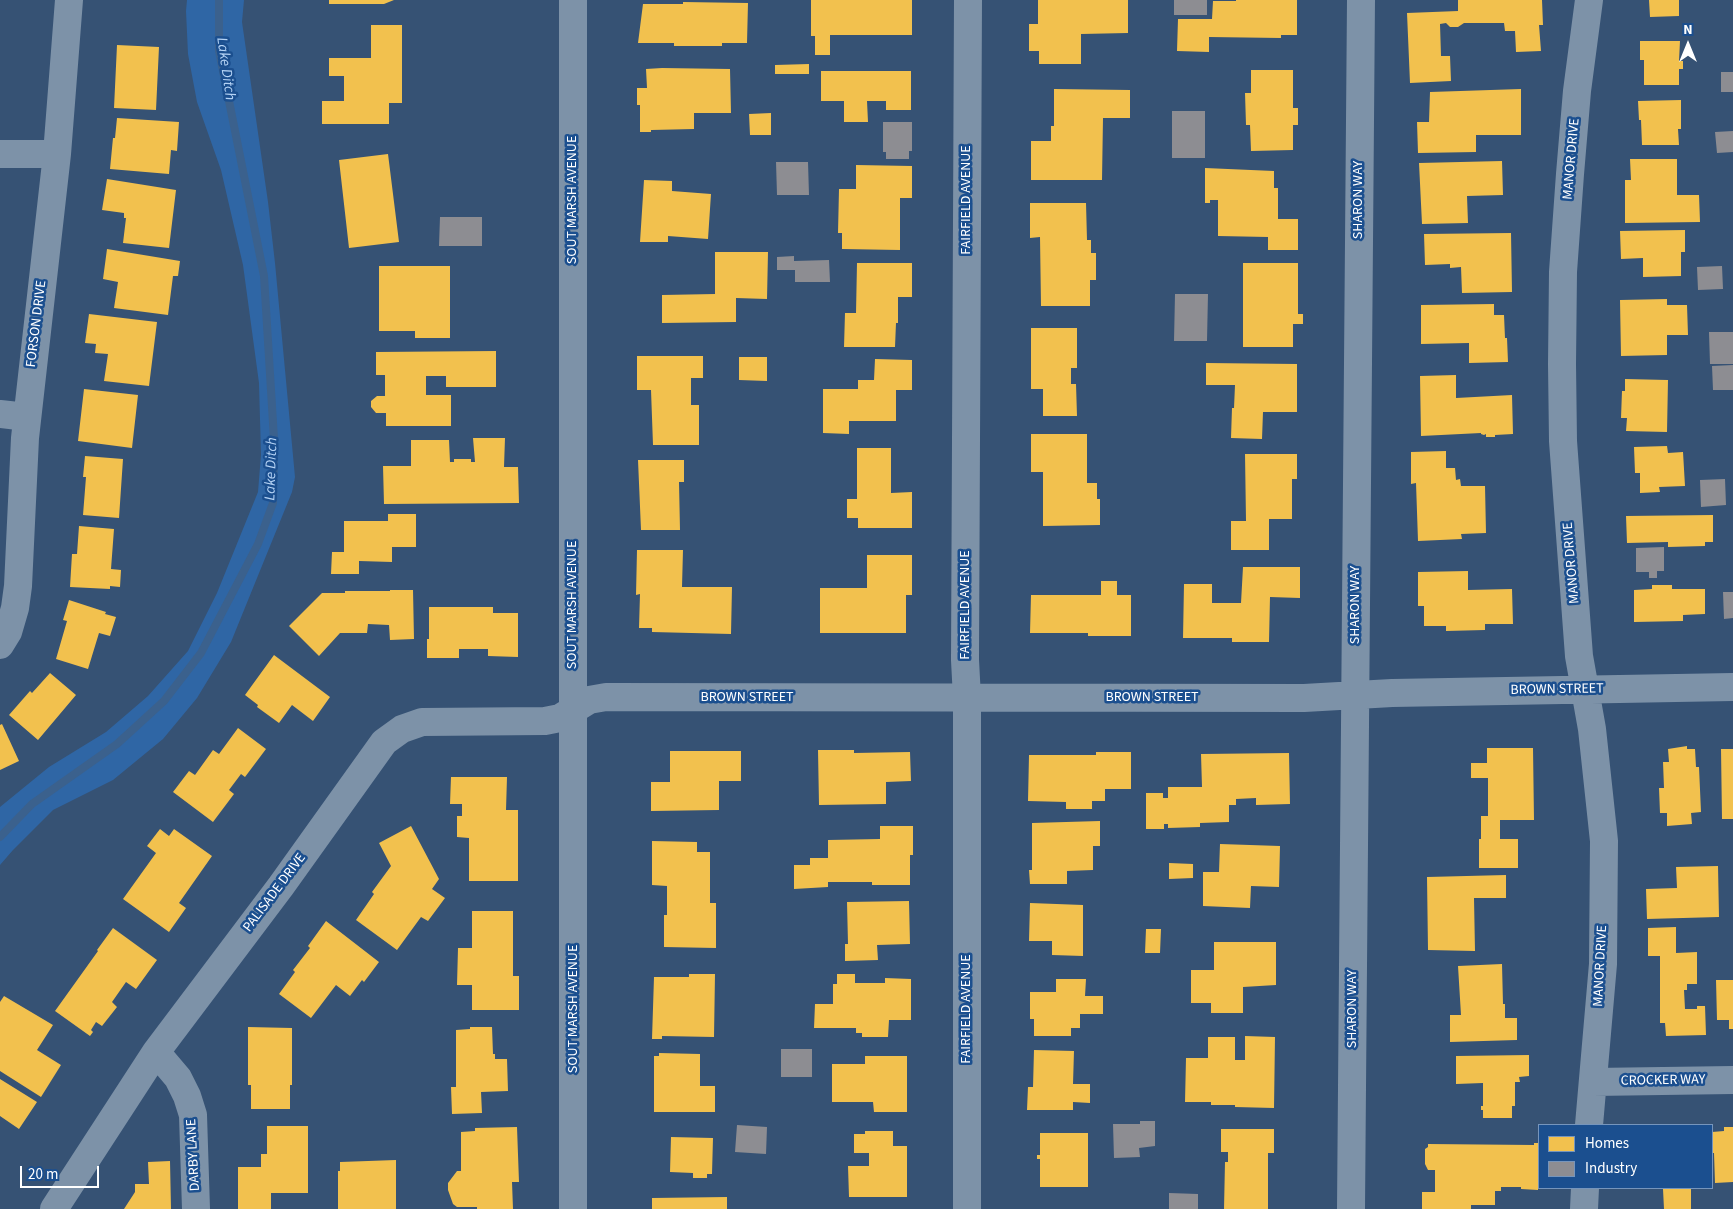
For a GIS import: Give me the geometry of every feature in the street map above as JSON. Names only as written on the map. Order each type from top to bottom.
[{"type":"street","name":"FORSON DRIVE","points":[[0,645],[8,632],[15,608],[18,586],[26,417],[57,154],[69,0]]},
{"type":"street","name":"SOUT MARSH AVENUE","points":[[573,0],[573,1209]]},
{"type":"street","name":"FAIRFIELD AVENUE","points":[[967,1209],[967,698],[965,660],[968,0]]},
{"type":"street","name":"SHARON WAY","points":[[1351,1209],[1361,0]]},
{"type":"street","name":"MANOR DRIVE","points":[[1589,0],[1577,91],[1570,174],[1563,272],[1562,364],[1563,441],[1579,656],[1592,729],[1604,841],[1602,964],[1589,1124]]},
{"type":"street","points":[[0,154],[57,154]]},
{"type":"street","points":[[0,414],[26,417]]},
{"type":"street","name":"BROWN STREET","points":[[574,709],[589,700],[606,697],[1304,698],[1392,693],[1733,687]]},
{"type":"street","name":"PALISADE DRIVE","points":[[54,1209],[156,1052],[281,886],[384,742],[402,729],[422,722],[545,722],[560,718],[574,709]]},
{"type":"street","name":"DARBY LANE","points":[[156,1052],[178,1078],[188,1096],[192,1115],[196,1209]]},
{"type":"street","name":"CROCKER WAY","points":[[1593,1082],[1733,1080]]},
{"type":"street","points":[[1584,1209],[1585,1189]]},
{"type":"shaded area","points":[[187,0],[244,0],[242,22],[275,263],[295,477],[292,492],[231,642],[197,698],[163,739],[113,780],[53,810],[0,865],[0,807],[49,767],[106,732],[148,696],[188,651],[217,593],[258,492],[261,455],[259,383],[243,265],[221,170],[197,102],[188,54]]},
{"type":"building: Homes","points":[[329,0],[394,0],[384,4],[329,4]]},
{"type":"building: Homes","points":[[811,0],[912,0],[912,35],[830,35],[830,55],[815,55],[815,36],[811,36]]},
{"type":"building: Homes","points":[[1038,0],[1128,0],[1128,33],[1081,34],[1081,64],[1039,64],[1039,51],[1029,51],[1029,24],[1038,24]]},
{"type":"building: Homes","points":[[1297,0],[1297,35],[1281,35],[1281,38],[1209,37],[1209,52],[1177,51],[1178,19],[1212,19],[1213,1]]},
{"type":"building: Homes","points":[[1458,0],[1542,0],[1543,25],[1539,25],[1541,51],[1516,52],[1515,31],[1505,31],[1504,23],[1464,23],[1458,27],[1450,27],[1446,23],[1440,24],[1441,56],[1450,56],[1451,81],[1410,83],[1407,13],[1458,11]]},
{"type":"building: Homes","points":[[1649,0],[1679,0],[1679,16],[1650,17]]},
{"type":"building: Homes","points":[[683,2],[748,3],[747,43],[722,43],[722,46],[674,46],[674,43],[638,43],[643,4],[683,4]]},
{"type":"building: Homes","points":[[371,25],[402,25],[402,103],[389,103],[389,124],[322,124],[322,101],[344,101],[344,76],[329,76],[329,58],[371,58]]},
{"type":"building: Homes","points":[[1640,41],[1680,41],[1679,61],[1683,61],[1683,69],[1679,69],[1679,85],[1644,85],[1644,60],[1640,60]]},
{"type":"building: Homes","points":[[117,45],[159,47],[156,110],[114,108]]},
{"type":"building: Homes","points":[[809,64],[809,74],[775,74],[775,65]]},
{"type":"building: Homes","points":[[646,69],[730,69],[731,113],[694,113],[694,129],[640,132],[640,105],[637,105],[637,88],[647,88]]},
{"type":"building: Homes","points":[[1251,70],[1293,70],[1293,108],[1298,108],[1298,125],[1293,125],[1293,150],[1251,151],[1250,125],[1246,125],[1245,93],[1251,93]]},
{"type":"building: Homes","points":[[821,71],[911,71],[911,110],[886,110],[886,101],[867,101],[868,122],[844,122],[844,101],[821,101]]},
{"type":"building: Homes","points":[[1054,89],[1130,90],[1130,118],[1103,118],[1102,180],[1031,180],[1031,141],[1051,141],[1051,126],[1054,126]]},
{"type":"building: Homes","points":[[1521,89],[1521,135],[1476,135],[1476,152],[1418,153],[1417,122],[1429,122],[1430,92]]},
{"type":"building: Homes","points":[[1681,100],[1681,129],[1678,129],[1679,145],[1642,145],[1638,101]]},
{"type":"building: Homes","points":[[771,113],[771,135],[750,135],[749,114]]},
{"type":"building: Homes","points":[[117,118],[179,122],[177,151],[171,150],[169,174],[110,169]]},
{"type":"building: Homes","points":[[388,154],[399,242],[349,248],[339,160]]},
{"type":"building: Homes","points":[[1630,159],[1677,159],[1677,195],[1699,195],[1700,222],[1625,223],[1625,180],[1631,180]]},
{"type":"building: Homes","points":[[1502,161],[1503,195],[1467,196],[1468,223],[1422,224],[1419,163]]},
{"type":"building: Homes","points":[[856,165],[912,166],[912,198],[900,198],[900,250],[842,249],[842,233],[838,233],[839,189],[856,189]]},
{"type":"building: Homes","points":[[1205,168],[1274,171],[1274,188],[1278,188],[1278,219],[1298,219],[1298,250],[1268,250],[1268,237],[1218,236],[1218,200],[1210,200],[1210,203],[1205,203]]},
{"type":"building: Homes","points":[[107,179],[176,190],[169,248],[123,243],[126,218],[124,218],[124,213],[102,210]]},
{"type":"building: Homes","points":[[644,180],[672,181],[672,191],[711,194],[708,239],[668,236],[668,242],[640,242]]},
{"type":"building: Homes","points":[[1030,203],[1086,203],[1087,240],[1091,240],[1091,253],[1096,253],[1096,280],[1090,280],[1090,306],[1041,306],[1040,237],[1030,238]]},
{"type":"building: Homes","points":[[1685,230],[1685,252],[1681,252],[1681,276],[1643,277],[1643,258],[1621,259],[1620,231]]},
{"type":"building: Homes","points":[[1511,233],[1512,292],[1462,293],[1461,267],[1450,268],[1450,264],[1425,265],[1424,234]]},
{"type":"building: Homes","points":[[107,249],[180,261],[178,276],[173,276],[168,315],[114,308],[118,282],[103,279]]},
{"type":"building: Homes","points":[[715,252],[768,252],[767,299],[736,298],[736,322],[662,323],[662,295],[715,294]]},
{"type":"building: Homes","points":[[857,263],[912,263],[912,297],[898,297],[898,323],[896,323],[895,347],[844,347],[845,313],[856,313]]},
{"type":"building: Homes","points":[[1243,263],[1298,263],[1298,314],[1303,314],[1303,324],[1293,324],[1293,347],[1243,347]]},
{"type":"building: Homes","points":[[379,266],[450,266],[450,338],[415,338],[415,331],[379,331]]},
{"type":"building: Homes","points":[[1667,299],[1667,305],[1687,305],[1688,335],[1667,335],[1667,355],[1621,356],[1620,300]]},
{"type":"building: Homes","points":[[1494,304],[1494,315],[1504,315],[1508,362],[1469,363],[1469,343],[1421,344],[1421,305]]},
{"type":"building: Homes","points":[[89,314],[157,322],[149,386],[104,381],[108,354],[95,353],[96,344],[85,343]]},
{"type":"building: Homes","points":[[1031,328],[1077,328],[1077,368],[1071,368],[1071,384],[1076,384],[1077,416],[1043,416],[1043,389],[1031,389]]},
{"type":"building: Homes","points":[[496,351],[496,387],[446,387],[446,376],[426,376],[426,395],[451,395],[451,426],[386,426],[386,413],[376,413],[371,407],[371,401],[377,396],[385,396],[385,375],[376,375],[376,352]]},
{"type":"building: Homes","points":[[637,356],[703,356],[703,378],[691,378],[691,405],[699,405],[699,445],[653,445],[651,390],[637,390]]},
{"type":"building: Homes","points":[[739,357],[767,357],[767,381],[739,380]]},
{"type":"building: Homes","points":[[875,359],[912,360],[912,390],[896,390],[896,421],[849,421],[849,434],[823,433],[823,389],[858,389],[858,380],[874,380]]},
{"type":"building: Homes","points":[[1206,363],[1297,364],[1297,412],[1263,412],[1262,439],[1231,438],[1235,385],[1206,385]]},
{"type":"building: Homes","points":[[1456,375],[1456,398],[1512,395],[1513,434],[1495,435],[1495,437],[1486,437],[1486,434],[1481,433],[1421,436],[1420,376]]},
{"type":"building: Homes","points":[[1625,379],[1668,380],[1667,432],[1626,431],[1627,418],[1621,418],[1622,391],[1625,391]]},
{"type":"building: Homes","points":[[84,389],[138,395],[132,448],[78,441]]},
{"type":"building: Homes","points":[[1031,434],[1087,434],[1087,483],[1097,483],[1097,499],[1100,499],[1100,525],[1043,526],[1043,472],[1031,472]]},
{"type":"building: Homes","points":[[473,438],[505,438],[504,467],[518,467],[519,503],[384,504],[383,466],[411,466],[411,440],[449,440],[450,462],[454,462],[454,459],[471,459],[471,462],[475,462]]},
{"type":"building: Homes","points":[[1667,446],[1668,453],[1683,452],[1685,486],[1659,487],[1660,492],[1640,493],[1640,473],[1635,473],[1634,447]]},
{"type":"building: Homes","points":[[857,448],[891,448],[891,493],[912,492],[912,528],[858,528],[858,518],[847,518],[847,499],[857,499]]},
{"type":"building: Homes","points":[[1446,451],[1446,468],[1455,468],[1456,480],[1460,479],[1461,486],[1485,486],[1486,533],[1461,534],[1462,539],[1418,541],[1416,483],[1411,484],[1411,452]]},
{"type":"building: Homes","points":[[1245,454],[1297,454],[1297,479],[1292,479],[1292,519],[1269,519],[1269,550],[1231,550],[1231,521],[1246,521]]},
{"type":"building: Homes","points":[[85,456],[123,459],[119,518],[83,515],[86,477],[83,477]]},
{"type":"building: Homes","points":[[638,460],[684,460],[684,482],[679,482],[680,530],[641,530]]},
{"type":"building: Homes","points":[[388,514],[416,514],[416,547],[392,547],[392,562],[359,561],[359,574],[331,574],[332,552],[344,552],[344,521],[388,521]]},
{"type":"building: Homes","points":[[1713,515],[1713,542],[1705,542],[1705,546],[1668,547],[1668,542],[1627,543],[1626,516]]},
{"type":"building: Homes","points":[[79,526],[114,529],[111,569],[121,570],[120,587],[110,586],[110,589],[70,587],[72,554],[77,554]]},
{"type":"building: Homes","points":[[637,550],[683,550],[682,587],[732,587],[731,634],[652,632],[652,628],[639,628],[640,594],[636,595]]},
{"type":"building: Homes","points":[[867,555],[912,555],[912,595],[906,595],[906,633],[820,633],[820,588],[867,588]]},
{"type":"building: Homes","points":[[1243,567],[1300,567],[1300,598],[1270,597],[1269,642],[1232,642],[1232,638],[1183,638],[1184,584],[1212,584],[1212,603],[1241,603]]},
{"type":"building: Homes","points":[[1468,571],[1468,590],[1512,589],[1513,624],[1485,624],[1485,630],[1446,631],[1446,626],[1424,626],[1424,606],[1418,606],[1418,572]]},
{"type":"building: Homes","points":[[1101,581],[1117,581],[1117,595],[1131,595],[1131,636],[1088,636],[1088,633],[1030,633],[1031,595],[1101,595]]},
{"type":"building: Homes","points":[[1652,585],[1672,585],[1672,589],[1705,589],[1705,614],[1683,615],[1683,621],[1634,622],[1634,590],[1652,589]]},
{"type":"building: Homes","points":[[413,590],[414,639],[390,640],[389,625],[368,624],[367,633],[340,633],[319,656],[289,626],[322,593]]},
{"type":"building: Homes","points":[[69,600],[116,617],[110,636],[99,633],[88,669],[56,659],[67,621],[63,620]]},
{"type":"building: Homes","points":[[429,607],[493,607],[493,613],[518,613],[518,657],[488,656],[488,649],[459,649],[459,658],[427,658]]},
{"type":"building: Homes","points":[[274,655],[330,697],[313,721],[292,705],[279,723],[257,707],[258,705],[245,695]]},
{"type":"building: Homes","points":[[50,673],[76,695],[38,740],[9,715],[30,691],[32,693]]},
{"type":"building: Homes","points":[[2,724],[19,761],[0,770],[0,725]]},
{"type":"building: Homes","points":[[238,728],[266,749],[245,777],[241,774],[229,790],[234,794],[213,822],[173,792],[189,771],[195,775],[213,750],[219,754]]},
{"type":"building: Homes","points":[[1687,746],[1687,749],[1695,749],[1696,767],[1699,767],[1701,812],[1691,813],[1692,824],[1667,826],[1667,813],[1660,813],[1659,788],[1664,788],[1663,762],[1669,762],[1668,749]]},
{"type":"building: Homes","points":[[1487,748],[1533,748],[1534,820],[1500,820],[1500,839],[1518,839],[1518,868],[1479,868],[1481,816],[1488,816],[1488,778],[1471,778],[1471,763],[1487,763]]},
{"type":"building: Homes","points":[[1721,749],[1733,749],[1733,819],[1722,819]]},
{"type":"building: Homes","points":[[818,750],[854,750],[854,753],[910,752],[911,781],[886,782],[886,804],[819,805]]},
{"type":"building: Homes","points":[[670,751],[741,751],[741,781],[719,781],[719,810],[651,811],[651,782],[670,782]]},
{"type":"building: Homes","points":[[1096,752],[1131,752],[1131,789],[1105,789],[1105,801],[1092,801],[1092,809],[1066,809],[1066,802],[1028,801],[1029,755],[1096,755]]},
{"type":"building: Homes","points":[[1289,753],[1290,804],[1256,805],[1256,798],[1236,799],[1236,805],[1229,805],[1229,822],[1200,823],[1200,827],[1168,828],[1168,824],[1164,824],[1164,829],[1146,829],[1146,793],[1163,793],[1163,798],[1168,798],[1168,787],[1202,787],[1201,754]]},
{"type":"building: Homes","points":[[451,777],[507,777],[506,810],[518,810],[518,881],[469,881],[469,838],[457,837],[457,816],[462,816],[462,804],[450,804]]},
{"type":"building: Homes","points":[[1100,821],[1100,846],[1093,846],[1093,870],[1067,871],[1067,884],[1030,884],[1029,870],[1032,870],[1032,823]]},
{"type":"building: Homes","points":[[411,826],[439,879],[432,889],[445,898],[428,921],[421,917],[397,950],[356,920],[374,894],[372,892],[391,866],[379,843]]},
{"type":"building: Homes","points":[[880,826],[913,826],[913,855],[910,855],[910,885],[872,885],[872,882],[828,882],[828,887],[794,889],[794,865],[810,865],[810,858],[828,858],[828,840],[880,839]]},
{"type":"building: Homes","points":[[160,829],[169,836],[174,829],[212,856],[179,903],[186,908],[169,932],[123,899],[156,853],[147,846]]},
{"type":"building: Homes","points":[[652,841],[697,842],[697,852],[710,852],[710,903],[716,903],[716,948],[664,947],[664,915],[667,915],[667,886],[652,885]]},
{"type":"building: Homes","points":[[1220,844],[1280,846],[1279,887],[1251,886],[1250,908],[1203,906],[1203,872],[1219,872]]},
{"type":"building: Homes","points":[[1169,863],[1193,864],[1193,878],[1169,879]]},
{"type":"building: Homes","points":[[1718,866],[1719,917],[1647,919],[1646,889],[1677,888],[1676,867]]},
{"type":"building: Homes","points":[[1506,875],[1506,898],[1474,898],[1475,951],[1428,950],[1427,877]]},
{"type":"building: Homes","points":[[909,901],[910,944],[877,945],[878,960],[845,961],[845,944],[848,944],[847,902]]},
{"type":"building: Homes","points":[[1030,903],[1083,905],[1083,956],[1052,955],[1052,941],[1029,941]]},
{"type":"building: Homes","points":[[472,911],[513,911],[513,976],[519,976],[519,1010],[472,1010],[472,985],[457,985],[458,948],[472,948]]},
{"type":"building: Homes","points":[[326,921],[379,962],[364,982],[362,980],[350,996],[336,985],[311,1018],[279,994],[295,972],[293,970],[310,948],[308,946]]},
{"type":"building: Homes","points":[[1676,927],[1676,953],[1697,952],[1697,984],[1687,984],[1687,990],[1684,990],[1685,1009],[1697,1009],[1697,1006],[1705,1006],[1706,1035],[1666,1036],[1665,1023],[1660,1023],[1660,956],[1648,956],[1648,928]]},
{"type":"building: Homes","points":[[113,928],[157,960],[136,989],[126,982],[112,1002],[117,1007],[102,1026],[96,1022],[90,1036],[55,1011]]},
{"type":"building: Homes","points":[[1146,929],[1161,929],[1160,953],[1145,953]]},
{"type":"building: Homes","points":[[1214,942],[1276,942],[1276,985],[1243,987],[1243,1013],[1211,1013],[1211,1003],[1191,1003],[1191,970],[1214,970]]},
{"type":"building: Homes","points":[[1502,964],[1505,1018],[1517,1018],[1517,1040],[1450,1042],[1450,1015],[1461,1015],[1458,966]]},
{"type":"building: Homes","points":[[689,974],[715,974],[714,1037],[662,1036],[662,1039],[652,1039],[654,977],[689,977]]},
{"type":"building: Homes","points":[[837,974],[855,974],[855,983],[885,983],[885,978],[911,979],[911,1020],[889,1020],[888,1037],[862,1037],[862,1033],[856,1033],[856,1028],[814,1028],[815,1004],[833,1004],[833,984],[837,984]]},
{"type":"building: Homes","points":[[1056,979],[1086,979],[1085,996],[1103,996],[1103,1014],[1080,1014],[1080,1028],[1071,1028],[1071,1036],[1034,1036],[1034,1019],[1030,1019],[1030,992],[1056,992]]},
{"type":"building: Homes","points":[[1716,980],[1733,980],[1733,1029],[1729,1029],[1729,1020],[1717,1020]]},
{"type":"building: Homes","points":[[4,996],[53,1025],[37,1050],[61,1065],[41,1097],[0,1071],[0,1002]]},
{"type":"building: Homes","points":[[248,1027],[292,1028],[290,1109],[251,1109],[251,1085],[248,1085]]},
{"type":"building: Homes","points":[[470,1027],[492,1027],[493,1054],[495,1054],[495,1059],[507,1059],[508,1091],[481,1092],[482,1113],[452,1114],[451,1087],[456,1087],[456,1030],[470,1029]]},
{"type":"building: Homes","points":[[1245,1036],[1275,1037],[1274,1108],[1211,1105],[1211,1102],[1185,1102],[1186,1058],[1208,1058],[1208,1037],[1235,1037],[1235,1060],[1245,1060]]},
{"type":"building: Homes","points":[[1034,1050],[1074,1051],[1073,1084],[1090,1084],[1090,1103],[1073,1102],[1073,1110],[1027,1110],[1028,1087],[1033,1087]]},
{"type":"building: Homes","points":[[659,1053],[700,1054],[700,1086],[715,1086],[715,1112],[654,1112],[654,1056],[659,1056]]},
{"type":"building: Homes","points":[[1529,1055],[1529,1076],[1519,1077],[1520,1082],[1515,1082],[1515,1106],[1512,1106],[1512,1118],[1483,1118],[1481,1106],[1483,1106],[1483,1083],[1456,1084],[1456,1056]]},
{"type":"building: Homes","points":[[865,1056],[907,1056],[907,1112],[874,1112],[873,1102],[832,1102],[832,1064],[865,1064]]},
{"type":"building: Homes","points":[[0,1079],[37,1102],[19,1129],[0,1116]]},
{"type":"building: Homes","points":[[267,1126],[308,1126],[308,1193],[271,1193],[271,1209],[238,1209],[238,1167],[261,1167],[261,1154],[267,1154]]},
{"type":"building: Homes","points":[[517,1127],[519,1182],[512,1182],[513,1209],[477,1209],[477,1207],[457,1207],[453,1204],[448,1190],[448,1183],[457,1171],[461,1171],[461,1132],[475,1131],[475,1128]]},
{"type":"building: Homes","points":[[1724,1127],[1733,1127],[1733,1182],[1715,1183],[1713,1132],[1724,1131]]},
{"type":"building: Homes","points":[[1221,1129],[1274,1129],[1274,1153],[1268,1153],[1268,1209],[1224,1209],[1225,1162],[1228,1162],[1228,1152],[1221,1152]]},
{"type":"building: Homes","points":[[865,1131],[893,1131],[893,1146],[907,1146],[907,1197],[849,1197],[848,1166],[869,1166],[869,1153],[854,1153],[854,1134],[865,1134]]},
{"type":"building: Homes","points":[[1040,1133],[1088,1133],[1088,1187],[1040,1187],[1040,1159],[1037,1159],[1037,1155],[1040,1155]]},
{"type":"building: Homes","points":[[671,1137],[713,1138],[712,1174],[707,1174],[707,1178],[693,1178],[693,1173],[670,1172]]},
{"type":"building: Homes","points":[[1534,1143],[1538,1143],[1538,1190],[1521,1189],[1521,1187],[1501,1187],[1501,1191],[1495,1191],[1495,1205],[1471,1205],[1471,1209],[1422,1209],[1422,1192],[1435,1192],[1435,1170],[1428,1170],[1425,1164],[1425,1149],[1428,1147],[1428,1144],[1534,1145]]},
{"type":"building: Homes","points":[[396,1160],[396,1209],[338,1209],[338,1171],[340,1171],[340,1162]]},
{"type":"building: Homes","points":[[170,1161],[171,1209],[124,1209],[135,1192],[135,1184],[149,1184],[148,1162]]},
{"type":"building: Homes","points":[[1663,1189],[1691,1189],[1691,1209],[1664,1209]]},
{"type":"building: Homes","points":[[727,1197],[727,1209],[652,1209],[652,1198]]},
{"type":"building: Industry","points":[[1174,0],[1207,0],[1207,15],[1174,15]]},
{"type":"building: Industry","points":[[1721,72],[1733,72],[1733,92],[1721,92]]},
{"type":"building: Industry","points":[[1172,111],[1205,111],[1205,158],[1172,158]]},
{"type":"building: Industry","points":[[883,122],[912,122],[912,151],[909,151],[909,159],[886,159],[886,152],[883,152]]},
{"type":"building: Industry","points":[[1733,131],[1733,152],[1717,153],[1715,132]]},
{"type":"building: Industry","points":[[776,162],[808,162],[809,195],[777,195]]},
{"type":"building: Industry","points":[[440,217],[482,217],[482,246],[439,246]]},
{"type":"building: Industry","points":[[794,256],[794,261],[829,260],[830,282],[795,282],[795,270],[777,270],[777,257]]},
{"type":"building: Industry","points":[[1722,266],[1723,289],[1698,290],[1697,267]]},
{"type":"building: Industry","points":[[1175,294],[1208,294],[1207,341],[1174,341]]},
{"type":"building: Industry","points":[[1709,332],[1733,332],[1733,364],[1710,364]]},
{"type":"building: Industry","points":[[1733,365],[1733,390],[1713,390],[1712,366]]},
{"type":"building: Industry","points":[[1725,479],[1726,505],[1701,507],[1700,480]]},
{"type":"building: Industry","points":[[1664,547],[1664,571],[1657,571],[1657,578],[1649,578],[1649,572],[1636,572],[1636,548]]},
{"type":"building: Industry","points":[[1723,592],[1733,592],[1733,618],[1724,619]]},
{"type":"building: Industry","points":[[781,1049],[812,1049],[812,1077],[781,1077]]},
{"type":"building: Industry","points":[[1140,1121],[1155,1121],[1155,1146],[1139,1148],[1140,1157],[1114,1158],[1113,1124],[1140,1124]]},
{"type":"building: Industry","points":[[737,1125],[767,1127],[766,1154],[735,1152]]},
{"type":"building: Industry","points":[[1169,1193],[1198,1194],[1198,1209],[1169,1209]]},
{"type":"waterway","name":"Lake Ditch","points":[[0,837],[32,804],[117,744],[164,701],[201,653],[258,544],[273,503],[274,439],[264,276],[219,51],[219,0]]}]
